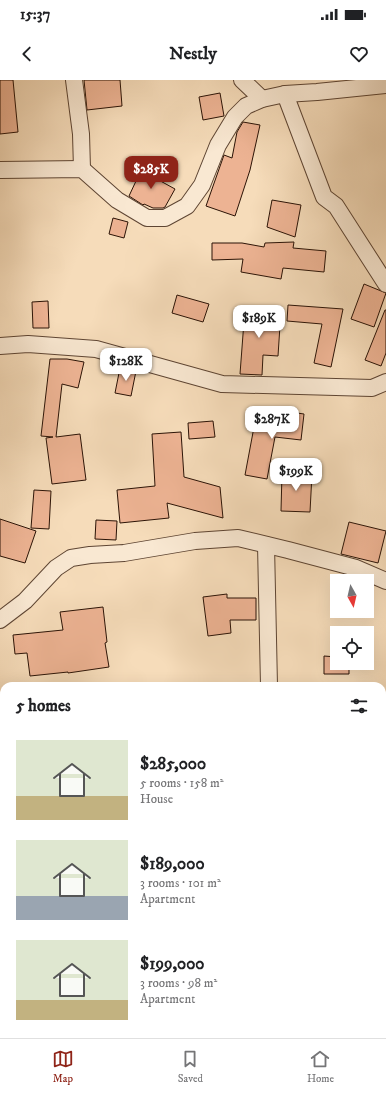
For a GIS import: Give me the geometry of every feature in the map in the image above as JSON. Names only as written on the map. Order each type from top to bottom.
[{"type":"street","points":[[74,80],[81,134],[82,169]]},
{"type":"street","points":[[242,80],[262,99]]},
{"type":"street","points":[[0,170],[82,169],[116,200],[147,218],[164,218],[187,206],[202,185],[218,145],[235,117],[246,106],[262,99],[285,94],[386,85]]},
{"type":"street","points":[[285,94],[324,197],[336,206],[386,284]]},
{"type":"street","points":[[0,346],[28,344],[96,349],[222,384],[372,388],[386,382]]},
{"type":"street","points":[[0,620],[25,601],[56,568],[71,558],[90,555],[124,554],[202,540],[238,538],[266,544],[356,568],[386,581]]},
{"type":"street","points":[[266,544],[268,682]]},
{"type":"building","points":[[0,80],[13,80],[18,132],[0,134]]},
{"type":"building","points":[[84,80],[120,80],[122,106],[87,110]]},
{"type":"building","points":[[220,93],[224,116],[203,120],[199,97]]},
{"type":"building","points":[[243,122],[260,125],[250,170],[235,216],[206,206],[224,155],[232,158],[237,132]]},
{"type":"building","points":[[143,166],[158,172],[155,178],[175,189],[165,207],[153,208],[144,204],[143,205],[129,196]]},
{"type":"building","points":[[272,200],[301,205],[295,237],[267,227]]},
{"type":"building","points":[[113,218],[128,222],[124,238],[109,234]]},
{"type":"building","points":[[294,242],[293,248],[326,251],[324,272],[283,268],[281,279],[241,272],[243,259],[212,260],[212,243],[242,243],[264,247],[265,243]]},
{"type":"building","points":[[364,284],[386,293],[374,327],[351,319]]},
{"type":"building","points":[[177,295],[209,304],[203,322],[172,313]]},
{"type":"building","points":[[48,301],[49,328],[33,328],[32,302]]},
{"type":"building","points":[[288,305],[343,309],[331,367],[314,363],[322,324],[287,321]]},
{"type":"building","points":[[245,308],[281,310],[278,356],[263,355],[262,375],[240,374]]},
{"type":"building","points":[[385,310],[386,353],[381,366],[365,360]]},
{"type":"building","points":[[50,359],[67,359],[84,362],[78,388],[62,384],[56,437],[80,434],[86,480],[52,484],[46,438],[53,437],[41,436]]},
{"type":"building","points":[[120,368],[136,371],[131,396],[115,393]]},
{"type":"building","points":[[269,409],[304,414],[301,440],[275,437],[267,479],[245,475],[254,427],[267,429]]},
{"type":"building","points":[[213,421],[215,437],[189,439],[188,423]]},
{"type":"building","points":[[181,432],[184,477],[220,487],[223,518],[167,503],[169,518],[120,523],[117,490],[155,486],[152,434]]},
{"type":"building","points":[[282,473],[312,474],[310,512],[281,511]]},
{"type":"building","points":[[34,490],[51,491],[49,529],[31,528]]},
{"type":"building","points":[[0,519],[36,531],[25,563],[0,556]]},
{"type":"building","points":[[96,520],[117,521],[116,540],[95,539]]},
{"type":"building","points":[[349,522],[386,531],[378,563],[341,554]]},
{"type":"building","points":[[227,594],[227,598],[256,598],[256,620],[230,620],[231,633],[208,636],[203,597]]},
{"type":"building","points":[[103,607],[107,642],[105,643],[109,667],[68,673],[30,676],[27,653],[15,654],[13,635],[63,630],[60,612]]},
{"type":"building","points":[[324,656],[330,656],[330,670],[349,670],[349,674],[324,674]]}]
